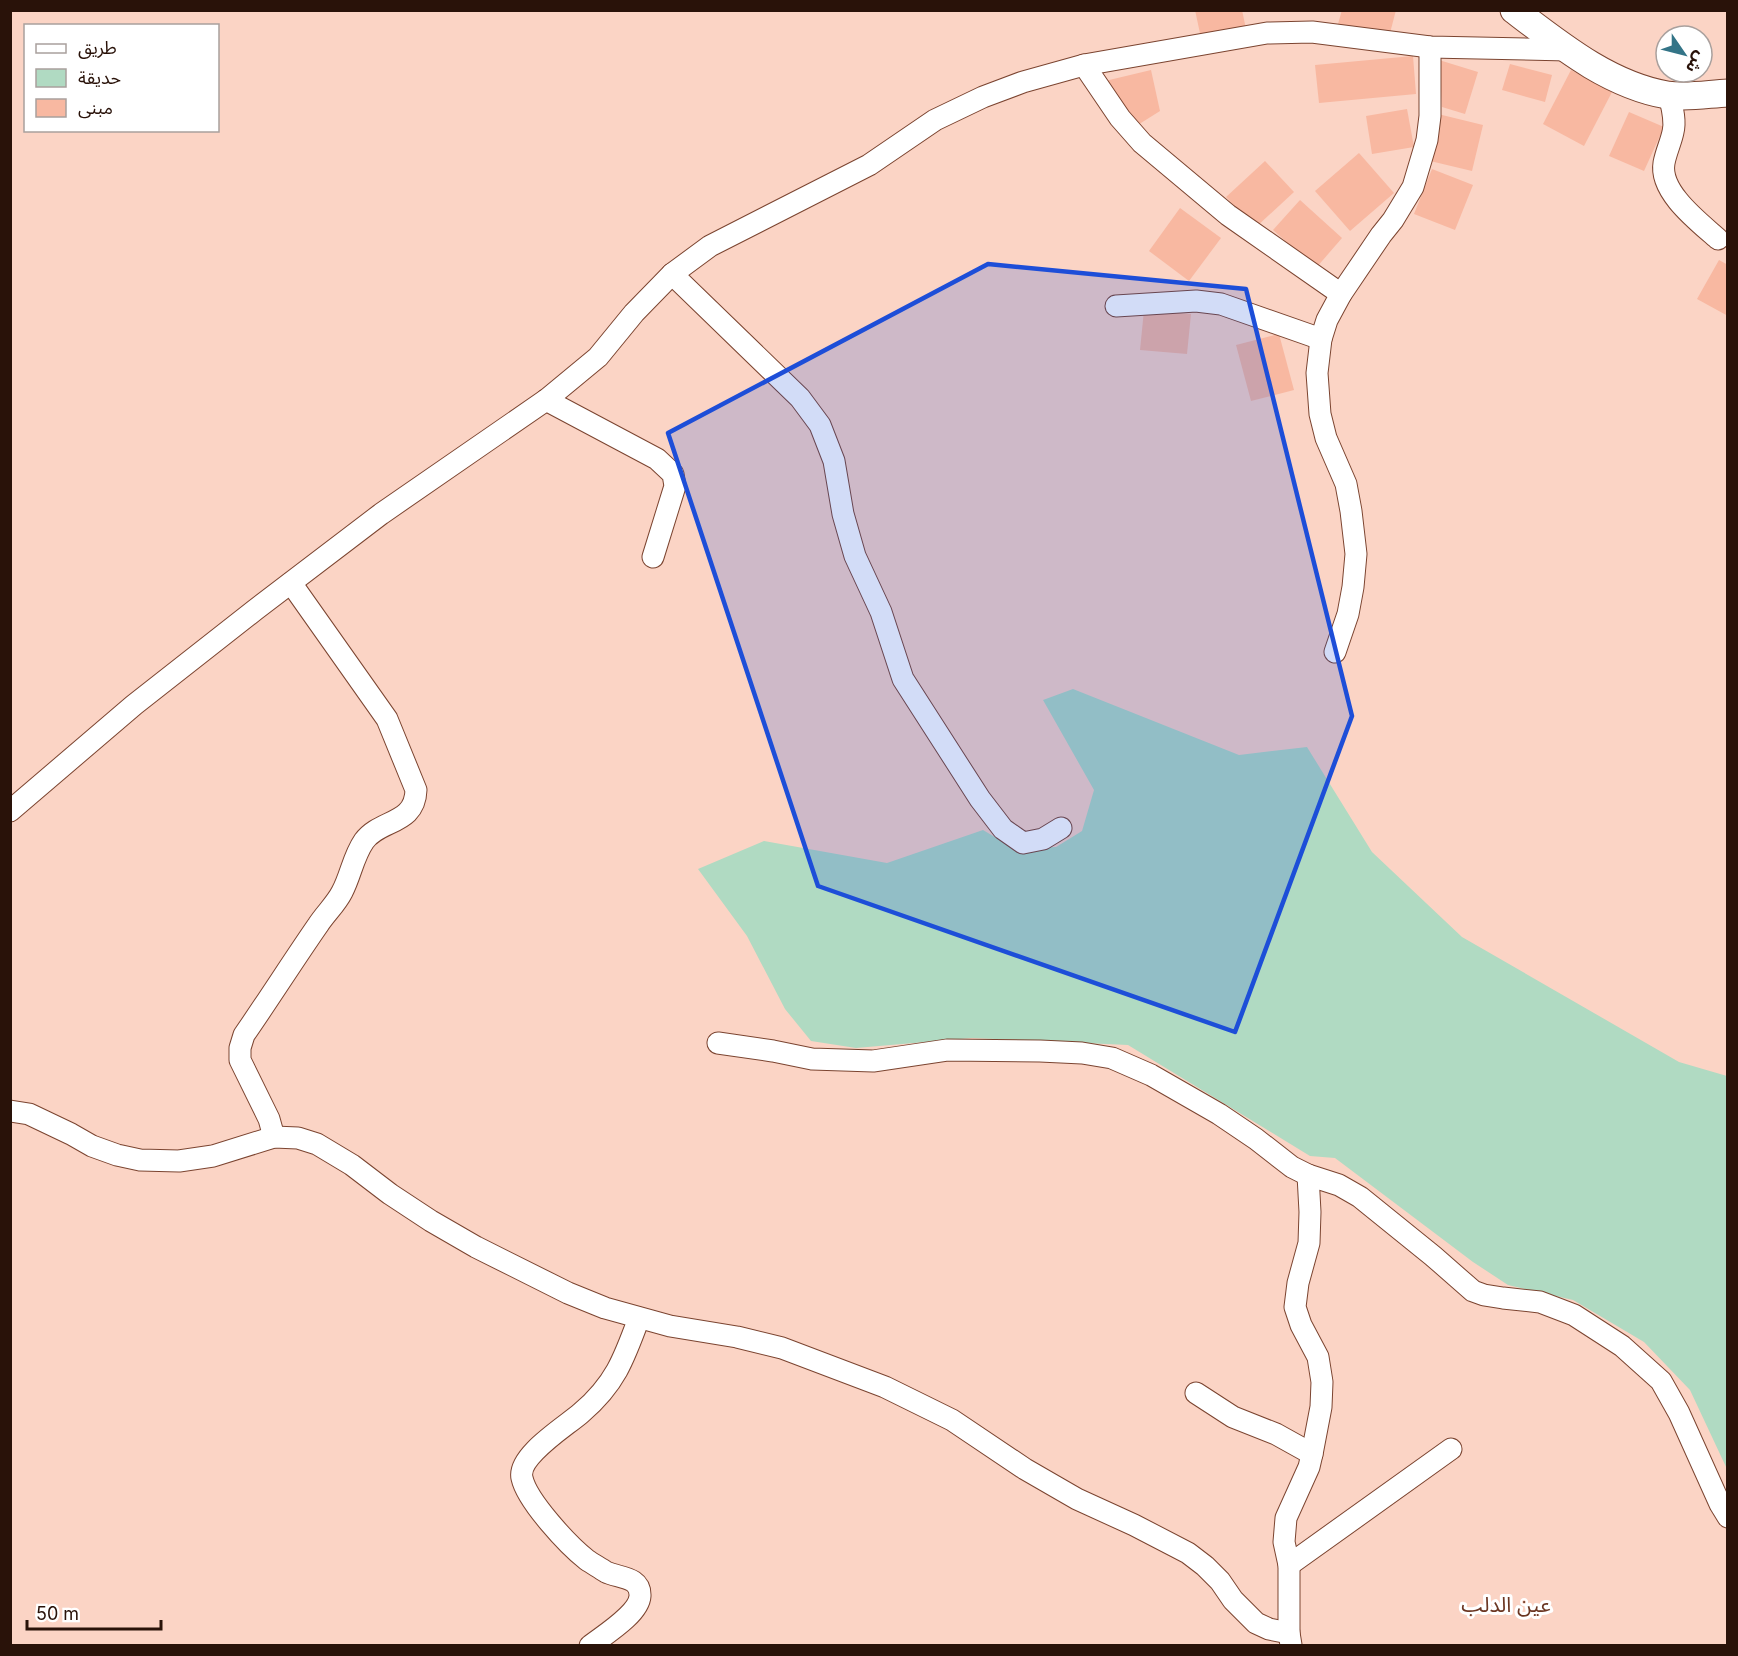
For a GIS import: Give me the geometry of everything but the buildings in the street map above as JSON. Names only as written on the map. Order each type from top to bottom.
[{"type":"street","points":[[1514,10],[1568,50],[1644,90],[1691,96],[1728,93]]},
{"type":"street","points":[[10,811],[134,705],[291,583],[381,514],[546,400],[598,357],[634,313],[672,274],[710,246],[869,165],[935,120],[983,97],[1023,82],[1084,64],[1239,37],[1289,31],[1336,34],[1430,47],[1568,50]]},
{"type":"street","points":[[1335,652],[1348,614],[1356,554],[1346,484],[1326,438],[1320,414],[1317,373],[1321,339],[1327,320],[1341,294],[1404,203],[1419,168],[1427,140],[1430,116],[1430,47]]},
{"type":"street","points":[[1084,64],[1120,118],[1142,143],[1228,215],[1341,294]]},
{"type":"street","points":[[1669,95],[1674,130],[1664,163],[1665,180],[1688,212],[1718,239]]},
{"type":"street","points":[[672,274],[800,398],[820,425],[834,461],[843,514],[855,556],[880,612],[903,679],[980,799],[1003,829],[1023,843],[1043,839],[1061,828]]},
{"type":"street","points":[[1116,306],[1196,301],[1221,304],[1321,339]]},
{"type":"street","points":[[546,400],[657,459],[673,474],[675,486],[653,558]]},
{"type":"street","points":[[274,1137],[269,1119],[240,1060],[240,1048],[244,1035],[342,892],[357,854],[366,839],[374,831],[410,811],[416,801],[413,780],[387,719],[291,583]]},
{"type":"street","points":[[718,1043],[812,1059],[873,1061],[947,1050],[1082,1053],[1112,1058],[1151,1075],[1219,1114],[1292,1167],[1339,1185],[1360,1197],[1473,1291],[1484,1295],[1540,1302],[1574,1316],[1622,1346],[1661,1381],[1679,1413],[1728,1517]]},
{"type":"street","points":[[10,1111],[29,1114],[92,1146],[140,1160],[179,1161],[213,1156],[274,1137],[298,1138],[317,1144],[352,1165],[431,1221],[476,1247],[568,1293],[605,1308],[670,1326],[727,1335],[782,1348],[885,1387],[952,1420],[1025,1469],[1077,1499],[1188,1553],[1220,1581],[1233,1600],[1256,1623],[1290,1639],[1289,1565],[1284,1542],[1286,1518],[1309,1467],[1321,1407],[1321,1375],[1318,1357],[1301,1325],[1295,1307],[1298,1283],[1309,1243],[1308,1175]]},
{"type":"street","points":[[590,1646],[625,1619],[637,1606],[640,1589],[628,1578],[610,1574],[588,1560],[568,1543],[526,1490],[522,1468],[543,1444],[582,1413],[616,1375],[639,1318]]},
{"type":"street","points":[[1196,1393],[1233,1417],[1276,1434],[1312,1454]]},
{"type":"street","points":[[1289,1565],[1451,1449]]},
{"type":"highlighted area","points":[[988,264],[1246,289],[1352,716],[1235,1032],[818,886],[668,433]]},
{"type":"green space","points":[[1073,689],[1239,755],[1307,747],[1372,852],[1462,937],[1679,1062],[1727,1076],[1727,1469],[1690,1390],[1644,1342],[1573,1300],[1508,1285],[1473,1262],[1335,1158],[1310,1156],[1128,1045],[972,1038],[856,1048],[811,1041],[785,1009],[747,936],[698,869],[764,841],[887,863],[983,830],[1015,849],[1056,847],[1082,831],[1094,790],[1043,700]]},
{"type":"district","name":"عين الدلب","points":[[1506,1604]]}]
